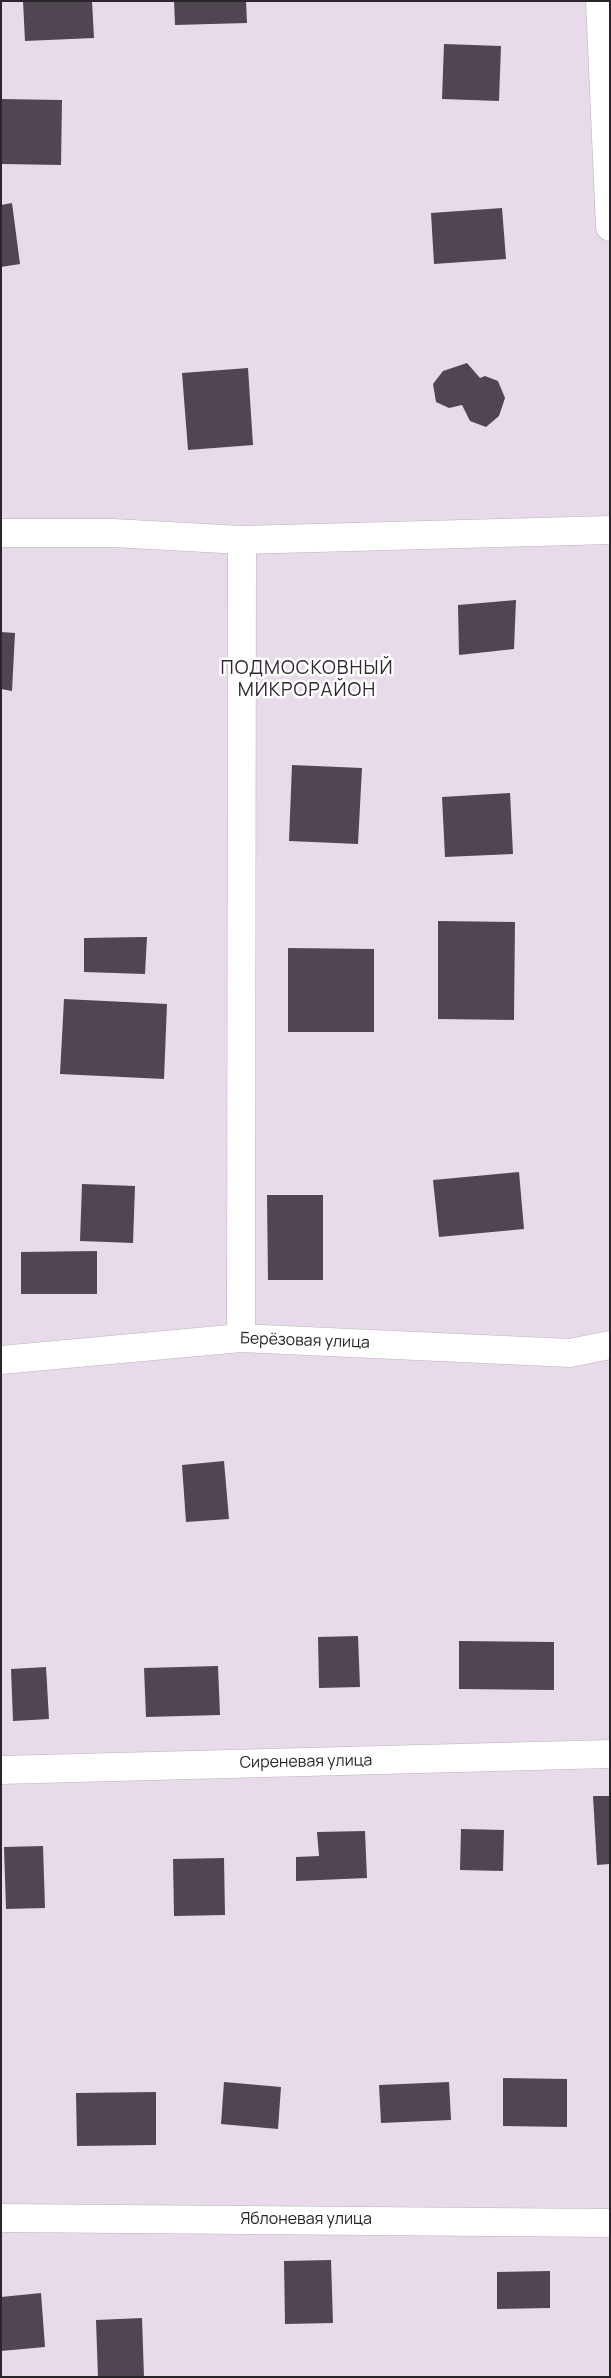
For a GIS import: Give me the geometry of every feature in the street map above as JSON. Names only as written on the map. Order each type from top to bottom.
[{"type":"street","points":[[600,1],[610,227]]},
{"type":"street","points":[[1,533],[113,533],[242,540],[610,530]]},
{"type":"street","points":[[241,1338],[242,540]]},
{"type":"street","name":"Берёзовая улица","points":[[1,1360],[241,1338],[570,1353],[610,1345]]},
{"type":"street","name":"Сиреневая улица","points":[[1,1770],[610,1754]]},
{"type":"street","name":"Яблоневая улица","points":[[1,2218],[610,2222]]},
{"type":"building","points":[[23,1],[92,1],[94,38],[25,41]]},
{"type":"building","points":[[174,1],[246,1],[247,23],[175,25]]},
{"type":"building","points":[[444,44],[501,46],[499,101],[442,99]]},
{"type":"building","points":[[1,99],[62,100],[61,165],[1,164]]},
{"type":"building","points":[[12,203],[20,264],[1,267],[1,205]]},
{"type":"building","points":[[502,208],[506,259],[434,264],[431,213]]},
{"type":"building","points":[[467,363],[480,378],[485,376],[498,381],[505,398],[499,416],[486,427],[470,421],[462,405],[449,408],[436,402],[433,384],[443,371]]},
{"type":"building","points":[[248,368],[253,445],[188,450],[182,373]]},
{"type":"building","points":[[516,600],[514,649],[459,655],[458,605]]},
{"type":"building","points":[[1,632],[15,633],[12,691],[1,689]]},
{"type":"building","points":[[292,765],[362,768],[358,844],[289,841]]},
{"type":"building","points":[[510,793],[513,854],[445,857],[442,797]]},
{"type":"building","points":[[438,921],[515,922],[514,1020],[438,1019]]},
{"type":"building","points":[[147,937],[145,974],[84,972],[84,938]]},
{"type":"building","points":[[288,948],[374,949],[374,1032],[288,1032]]},
{"type":"building","points":[[64,999],[167,1004],[164,1079],[60,1074]]},
{"type":"building","points":[[519,1172],[524,1229],[439,1237],[433,1180]]},
{"type":"building","points":[[82,1184],[135,1186],[133,1243],[80,1241]]},
{"type":"building","points":[[267,1195],[323,1195],[323,1280],[268,1280]]},
{"type":"building","points":[[97,1251],[97,1294],[21,1294],[21,1252]]},
{"type":"building","points":[[224,1461],[229,1519],[186,1522],[182,1465]]},
{"type":"building","points":[[358,1636],[360,1687],[319,1688],[318,1637]]},
{"type":"building","points":[[459,1641],[554,1642],[554,1690],[459,1689]]},
{"type":"building","points":[[218,1666],[220,1715],[146,1717],[144,1668]]},
{"type":"building","points":[[46,1667],[49,1719],[13,1721],[11,1669]]},
{"type":"building","points":[[593,1796],[610,1796],[610,1864],[597,1865]]},
{"type":"building","points":[[461,1829],[504,1830],[503,1871],[460,1870]]},
{"type":"building","points":[[365,1831],[367,1878],[296,1881],[296,1857],[319,1856],[317,1832]]},
{"type":"building","points":[[43,1846],[45,1908],[6,1909],[4,1847]]},
{"type":"building","points":[[224,1858],[225,1915],[174,1916],[173,1859]]},
{"type":"building","points":[[503,2078],[567,2079],[567,2127],[503,2126]]},
{"type":"building","points":[[224,2082],[281,2087],[278,2129],[221,2124]]},
{"type":"building","points":[[449,2082],[451,2120],[381,2123],[379,2085]]},
{"type":"building","points":[[156,2092],[156,2145],[77,2146],[76,2093]]},
{"type":"building","points":[[331,2260],[333,2323],[285,2324],[284,2261]]},
{"type":"building","points":[[550,2271],[550,2308],[497,2309],[497,2272]]},
{"type":"building","points":[[41,2293],[45,2347],[1,2351],[1,2297]]},
{"type":"building","points":[[142,2318],[144,2377],[98,2377],[96,2320]]},
{"type":"district","name":"ПОДМОСКОВНЫЙ МИКРОРАЙОН","points":[[307,680]]}]
